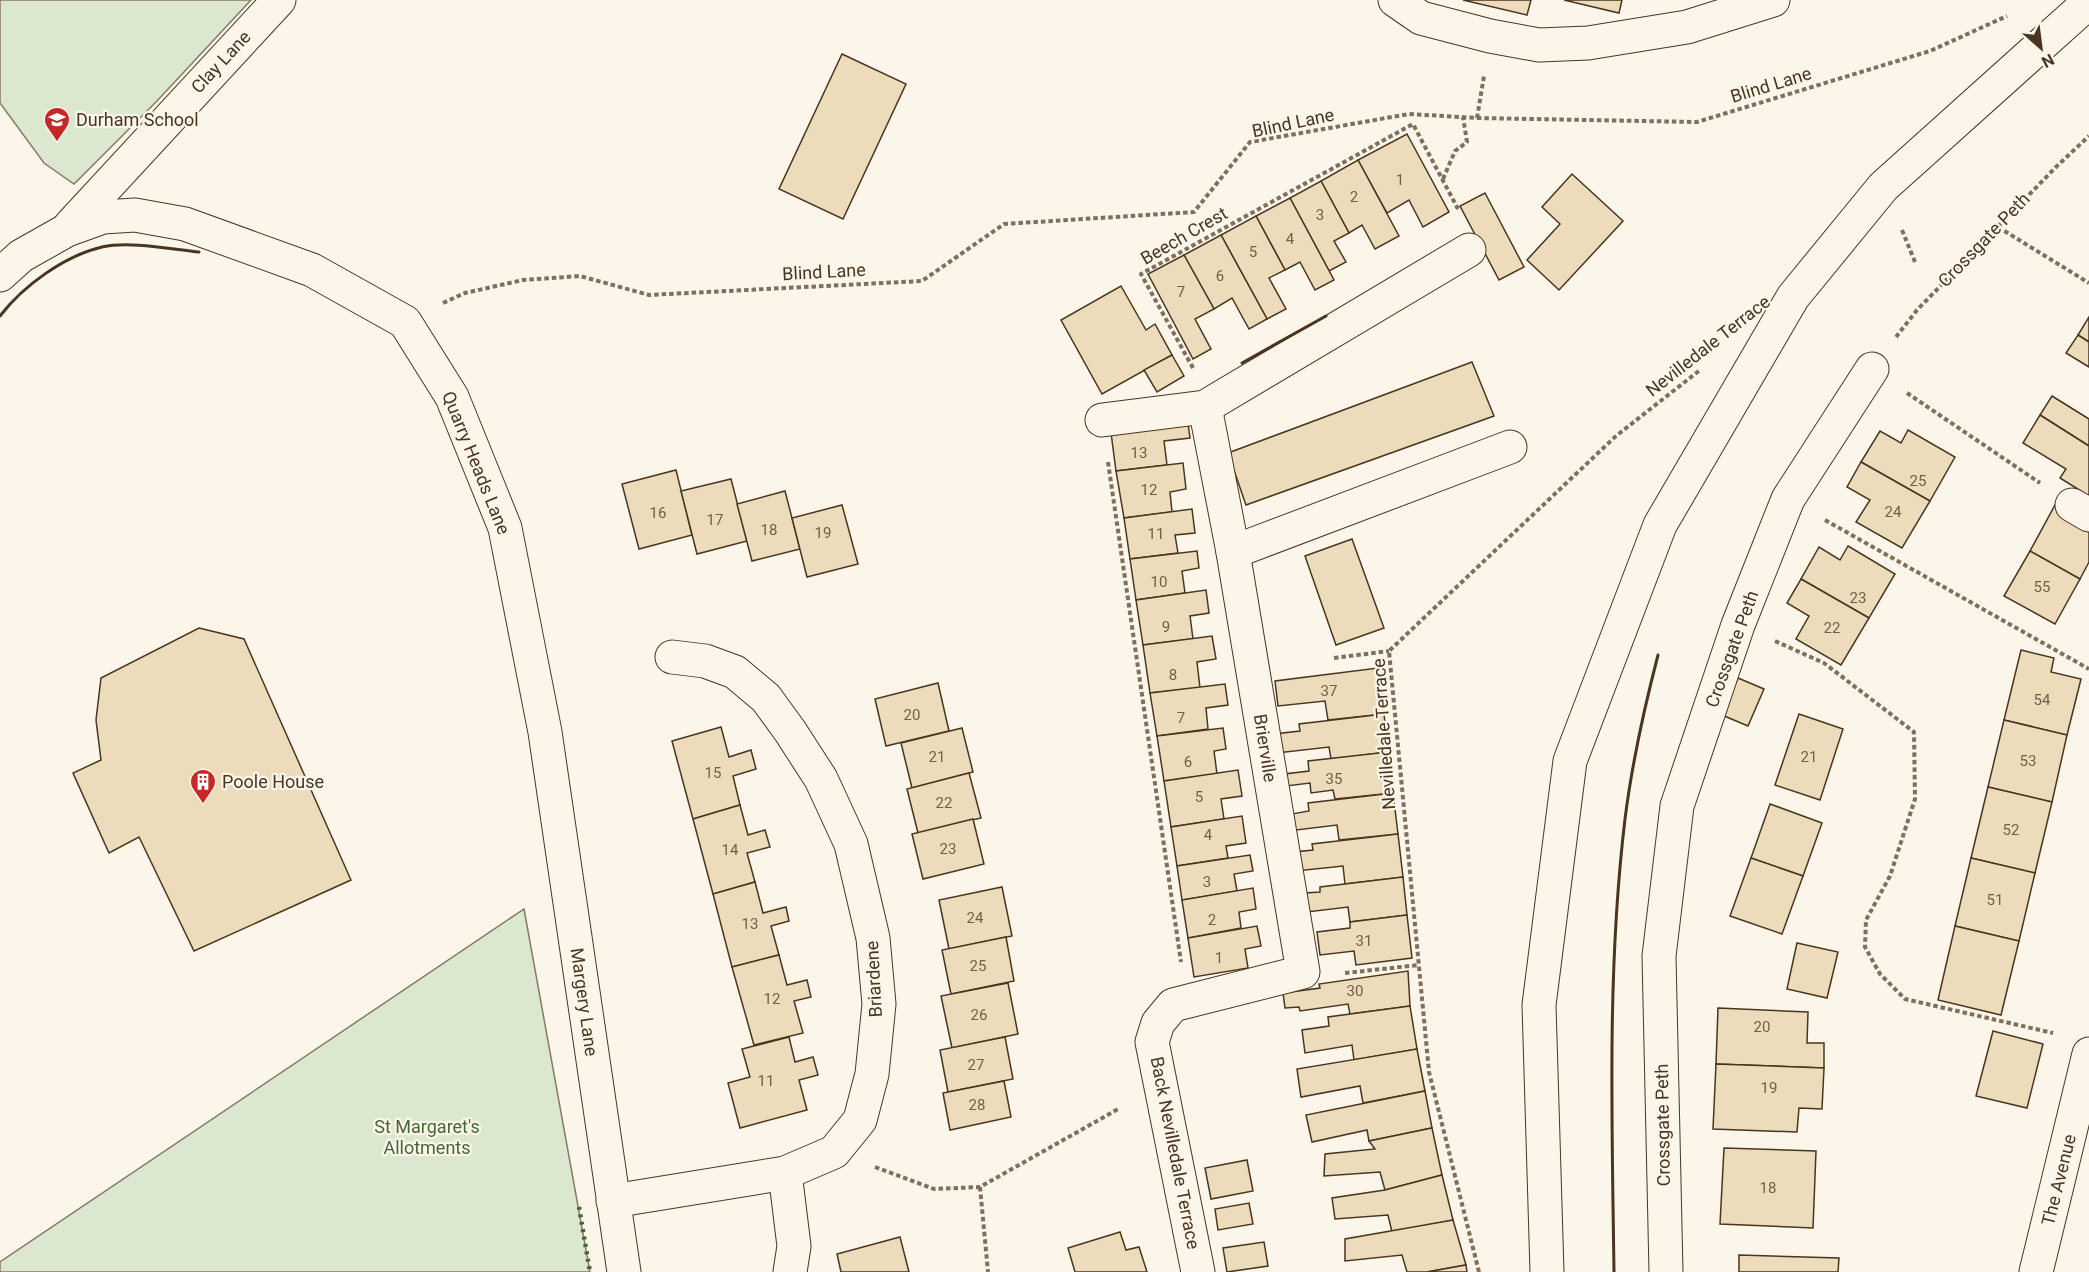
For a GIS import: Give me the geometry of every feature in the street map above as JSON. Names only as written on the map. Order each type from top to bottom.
[{"type":"main road","name":"Clay Lane","points":[[67,230],[279,0]]},
{"type":"main road","points":[[1395,0],[1421,18],[1490,36],[1539,45],[1588,43],[1687,27],[1773,0]]},
{"type":"main road","points":[[1546,1272],[1539,1005],[1570,760],[1660,525],[1793,297],[1875,196],[1891,179],[2089,2]]},
{"type":"main road","name":"Quarry Heads Lane","points":[[0,275],[21,256],[67,230],[104,217],[135,215],[186,224],[312,270],[405,322],[452,397],[505,528],[545,732]]},
{"type":"main road","points":[[1102,420],[1205,407],[1469,250]]},
{"type":"main road","name":"Crossgate Peth","points":[[1666,1272],[1659,956],[1677,806],[1738,625],[1788,499],[1872,369]]},
{"type":"main road","name":"Brierville","points":[[1205,407],[1233,552],[1303,972]]},
{"type":"main road","points":[[1233,552],[1510,447]]},
{"type":"main road","name":"Briardene","points":[[613,1201],[785,1173],[834,1152],[860,1120],[872,1074],[879,1004],[873,938],[851,844],[820,779],[790,730],[766,698],[735,672],[705,661],[672,657]]},
{"type":"main road","name":"Margery Lane","points":[[545,732],[624,1272]]},
{"type":"main road","points":[[1180,1003],[1303,972]]},
{"type":"main road","name":"Back Nevilledale Terrace","points":[[1180,1003],[1158,1023],[1152,1042],[1198,1272]]},
{"type":"main road","name":"The Avenue","points":[[2037,1272],[2089,1054]]},
{"type":"main road","points":[[785,1173],[794,1246],[790,1272]]},
{"type":"path","name":"Blind Lane","points":[[405,322],[465,292],[523,280],[580,276],[649,295],[922,280],[1004,224],[1194,212],[1250,142],[1409,114],[1477,118],[1696,122],[1930,51],[2011,15]]},
{"type":"path","points":[[1477,118],[1479,103]]},
{"type":"path","points":[[1443,180],[1455,151],[1467,142],[1463,117]]},
{"type":"path","name":"Beech Crest","points":[[1197,376],[1141,274],[1413,124],[1468,227],[1469,250]]},
{"type":"path","name":"Crossgate Peth","points":[[1872,369],[1917,310],[2089,136]]},
{"type":"path","points":[[1899,221],[1915,262]]},
{"type":"path","points":[[1997,227],[2089,283]]},
{"type":"path","points":[[1872,369],[2080,510]]},
{"type":"path","name":"Nevilledale Terrace","points":[[1479,1272],[1429,1072],[1389,651],[1616,436],[1700,370]]},
{"type":"path","points":[[1102,420],[1180,1003]]},
{"type":"path","points":[[1788,499],[2089,669]]},
{"type":"path","points":[[1738,625],[1824,663],[1914,732],[1915,799],[1890,876],[1866,921],[1865,947],[1880,974],[1905,999],[2054,1033]]},
{"type":"path","points":[[1334,657],[1389,651]]},
{"type":"path","points":[[1303,972],[1317,976],[1419,965]]},
{"type":"path","points":[[834,1152],[934,1189],[980,1187],[1120,1108]]},
{"type":"path","points":[[980,1187],[988,1272]]},
{"type":"green space","name":"Durham School","points":[[0,0],[251,0],[156,102],[74,184],[44,163],[0,103]]},
{"type":"green space","name":"St Margaret's Allotments","points":[[524,909],[590,1272],[0,1272],[0,1262]]},
{"type":"building","points":[[1463,0],[1531,0],[1527,15]]},
{"type":"building","points":[[1564,0],[1622,0],[1619,13]]},
{"type":"building","points":[[842,54],[906,84],[843,219],[779,189]]},
{"type":"building","points":[[1407,134],[1449,212],[1423,227],[1409,200],[1387,213],[1358,160]]},
{"type":"building","points":[[1358,160],[1399,236],[1375,249],[1362,225],[1349,233],[1321,181]]},
{"type":"building","points":[[1572,174],[1623,221],[1559,290],[1527,260],[1560,224],[1542,207]]},
{"type":"building","points":[[1321,181],[1349,233],[1334,241],[1346,262],[1329,271],[1290,198]]},
{"type":"building","points":[[1485,193],[1524,267],[1499,280],[1460,206]]},
{"type":"building","points":[[1290,198],[1334,280],[1315,290],[1300,262],[1285,270],[1256,216]]},
{"type":"building","points":[[1256,216],[1285,270],[1269,278],[1286,309],[1267,319],[1221,235]]},
{"type":"building","points":[[1221,235],[1267,319],[1249,329],[1232,298],[1214,309],[1184,255]]},
{"type":"building","points":[[1184,255],[1214,309],[1195,319],[1211,349],[1193,359],[1148,274]]},
{"type":"building","points":[[1121,286],[1146,330],[1155,324],[1172,355],[1102,394],[1061,320]]},
{"type":"building","points":[[2089,317],[2089,342],[2078,335]]},
{"type":"building","points":[[2078,335],[2089,342],[2089,367],[2066,353]]},
{"type":"building","points":[[1172,355],[1184,376],[1157,392],[1144,370]]},
{"type":"building","points":[[1472,362],[1494,416],[1246,505],[1228,453]]},
{"type":"building","points":[[2052,396],[2089,419],[2089,446],[2040,415]]},
{"type":"building","points":[[2040,415],[2089,446],[2089,496],[2060,478],[2066,469],[2023,443]]},
{"type":"building","points":[[1187,416],[1190,438],[1164,441],[1167,465],[1116,471],[1110,425]]},
{"type":"building","points":[[1908,430],[1955,457],[1930,501],[1861,462],[1880,431],[1901,443]]},
{"type":"building","points":[[1861,462],[1930,501],[1902,548],[1856,522],[1870,500],[1847,487]]},
{"type":"building","points":[[1183,463],[1186,489],[1170,492],[1172,512],[1124,518],[1116,471]]},
{"type":"building","points":[[676,470],[692,535],[639,549],[622,484]]},
{"type":"building","points":[[731,479],[747,541],[697,554],[681,491]]},
{"type":"building","points":[[785,491],[800,549],[752,561],[737,504]]},
{"type":"building","points":[[842,505],[858,564],[807,577],[792,518]]},
{"type":"building","points":[[2055,505],[2089,524],[2089,562],[2080,579],[2030,551]]},
{"type":"building","points":[[1192,509],[1195,533],[1175,535],[1178,553],[1130,559],[1124,518]]},
{"type":"building","points":[[1352,539],[1384,628],[1336,645],[1305,556]]},
{"type":"building","points":[[1848,546],[1895,574],[1869,618],[1801,579],[1819,547],[1840,560]]},
{"type":"building","points":[[1197,551],[1199,568],[1182,571],[1185,593],[1136,600],[1130,559]]},
{"type":"building","points":[[2030,551],[2080,579],[2055,624],[2004,596]]},
{"type":"building","points":[[1801,579],[1869,618],[1841,665],[1796,639],[1809,616],[1787,603]]},
{"type":"building","points":[[1206,590],[1209,613],[1190,616],[1193,639],[1143,645],[1136,600]]},
{"type":"building","name":"Poole House","points":[[199,628],[244,639],[351,880],[194,951],[139,837],[109,853],[73,773],[101,760],[96,720],[101,678]]},
{"type":"building","points":[[1212,636],[1216,659],[1197,662],[1200,688],[1150,693],[1143,645]]},
{"type":"building","points":[[2021,650],[2054,658],[2051,672],[2081,679],[2067,735],[2004,720]]},
{"type":"building","points":[[1378,668],[1384,714],[1328,720],[1325,701],[1278,706],[1275,681]]},
{"type":"building","points":[[1738,678],[1764,689],[1748,726],[1722,715]]},
{"type":"building","points":[[938,683],[949,731],[886,746],[875,699]]},
{"type":"building","points":[[1225,684],[1228,705],[1206,708],[1208,729],[1157,736],[1150,693]]},
{"type":"building","points":[[1384,714],[1388,752],[1331,759],[1329,747],[1277,753],[1274,734],[1300,731],[1299,724]]},
{"type":"building","points":[[1799,714],[1843,729],[1820,800],[1775,785]]},
{"type":"building","points":[[2004,720],[2067,735],[2052,802],[1988,787]]},
{"type":"building","points":[[721,727],[729,757],[751,750],[756,769],[733,776],[740,805],[693,819],[672,741]]},
{"type":"building","points":[[962,728],[973,772],[912,788],[901,743]]},
{"type":"building","points":[[1223,728],[1226,749],[1214,751],[1217,774],[1164,781],[1157,736]]},
{"type":"building","points":[[1388,752],[1393,793],[1335,799],[1333,790],[1311,793],[1310,783],[1278,787],[1276,775],[1309,771],[1308,761]]},
{"type":"building","points":[[1238,770],[1242,796],[1221,799],[1224,819],[1171,827],[1164,781]]},
{"type":"building","points":[[969,773],[981,818],[918,833],[907,789]]},
{"type":"building","points":[[1988,787],[2052,802],[2035,873],[1971,858]]},
{"type":"building","points":[[1393,793],[1398,834],[1339,840],[1337,825],[1288,831],[1286,815],[1309,811],[1308,803]]},
{"type":"building","points":[[1770,804],[1822,823],[1803,876],[1751,858]]},
{"type":"building","points":[[740,805],[748,835],[765,830],[770,847],[747,853],[755,882],[713,894],[693,819]]},
{"type":"building","points":[[1242,816],[1246,843],[1226,846],[1228,858],[1177,866],[1171,827]]},
{"type":"building","points":[[973,819],[984,864],[923,879],[912,834]]},
{"type":"building","points":[[1398,834],[1403,877],[1345,884],[1343,866],[1296,871],[1294,852],[1313,850],[1312,844]]},
{"type":"building","points":[[1250,855],[1253,871],[1234,874],[1237,891],[1182,900],[1177,866]]},
{"type":"building","points":[[1751,858],[1803,876],[1782,934],[1730,916]]},
{"type":"building","points":[[1971,858],[2035,873],[2019,941],[1955,926]]},
{"type":"building","points":[[1403,877],[1407,915],[1350,922],[1348,907],[1307,912],[1305,893],[1320,892],[1320,887]]},
{"type":"building","points":[[755,882],[763,913],[786,907],[789,921],[771,926],[779,955],[732,967],[713,894]]},
{"type":"building","points":[[1002,887],[1012,936],[949,949],[939,900]]},
{"type":"building","points":[[1253,888],[1256,909],[1239,912],[1241,928],[1188,938],[1182,900]]},
{"type":"building","points":[[1407,915],[1412,958],[1356,965],[1354,951],[1320,955],[1317,932],[1350,928],[1350,922]]},
{"type":"building","points":[[1257,926],[1261,946],[1245,949],[1248,968],[1194,977],[1188,938]]},
{"type":"building","points":[[1955,926],[2019,941],[2001,1015],[1938,1000]]},
{"type":"building","points":[[1006,937],[1014,981],[951,994],[942,950]]},
{"type":"building","points":[[1797,943],[1838,952],[1827,998],[1787,989]]},
{"type":"building","points":[[779,955],[787,985],[807,980],[811,997],[794,1001],[803,1033],[754,1045],[732,967]]},
{"type":"building","points":[[1408,971],[1410,1006],[1350,1014],[1348,1004],[1300,1011],[1299,1007],[1285,1008],[1283,993],[1320,988],[1319,984]]},
{"type":"building","points":[[1008,983],[1018,1034],[952,1048],[941,996]]},
{"type":"building","points":[[1410,1006],[1417,1049],[1354,1060],[1352,1045],[1305,1053],[1302,1030],[1329,1026],[1328,1017]]},
{"type":"building","points":[[1718,1008],[1808,1012],[1807,1043],[1824,1043],[1824,1068],[1716,1064]]},
{"type":"building","points":[[1993,1031],[2043,1044],[2027,1108],[1976,1096]]},
{"type":"building","points":[[789,1037],[795,1062],[813,1057],[818,1075],[799,1080],[807,1110],[740,1128],[728,1083],[750,1077],[742,1049]]},
{"type":"building","points":[[1005,1037],[1013,1079],[948,1092],[940,1050]]},
{"type":"building","points":[[1417,1049],[1425,1091],[1363,1103],[1360,1086],[1301,1097],[1297,1069]]},
{"type":"building","points":[[1716,1064],[1824,1068],[1822,1109],[1799,1108],[1797,1132],[1713,1129]]},
{"type":"building","points":[[1004,1081],[1011,1117],[950,1130],[943,1093]]},
{"type":"building","points":[[1425,1091],[1432,1128],[1369,1141],[1367,1130],[1312,1142],[1306,1115]]},
{"type":"building","points":[[1432,1128],[1442,1175],[1385,1190],[1380,1172],[1324,1176],[1325,1154],[1375,1149],[1369,1141]]},
{"type":"building","points":[[1724,1148],[1816,1151],[1813,1228],[1720,1224]]},
{"type":"building","points":[[1247,1160],[1253,1191],[1211,1199],[1205,1168]]},
{"type":"building","points":[[1442,1175],[1453,1220],[1392,1232],[1388,1215],[1335,1219],[1332,1198],[1385,1190]]},
{"type":"building","points":[[1249,1203],[1253,1224],[1218,1230],[1215,1209]]},
{"type":"building","points":[[1453,1220],[1466,1265],[1427,1272],[1407,1272],[1402,1255],[1345,1261],[1345,1239]]},
{"type":"building","points":[[1120,1232],[1126,1250],[1139,1247],[1147,1272],[1075,1272],[1068,1248]]},
{"type":"building","points":[[900,1237],[909,1272],[841,1272],[837,1254]]},
{"type":"building","points":[[1264,1242],[1268,1266],[1227,1272],[1223,1248]]},
{"type":"building","points":[[1739,1255],[1839,1258],[1838,1272],[1739,1272]]},
{"type":"building","points":[[1466,1265],[1467,1272],[1427,1272]]},
{"type":"hedge","points":[[579,1207],[590,1272]]},
{"type":"wall","points":[[0,316],[32,283],[59,265],[88,251],[113,245],[125,245],[199,252]]},
{"type":"wall","points":[[1242,363],[1326,316]]},
{"type":"wall","points":[[1614,1272],[1612,1045],[1619,875],[1631,777],[1658,655]]},
{"type":"place","name":"Durham School","points":[[57,143]]},
{"type":"place","name":"Poole House","points":[[203,805]]}]
